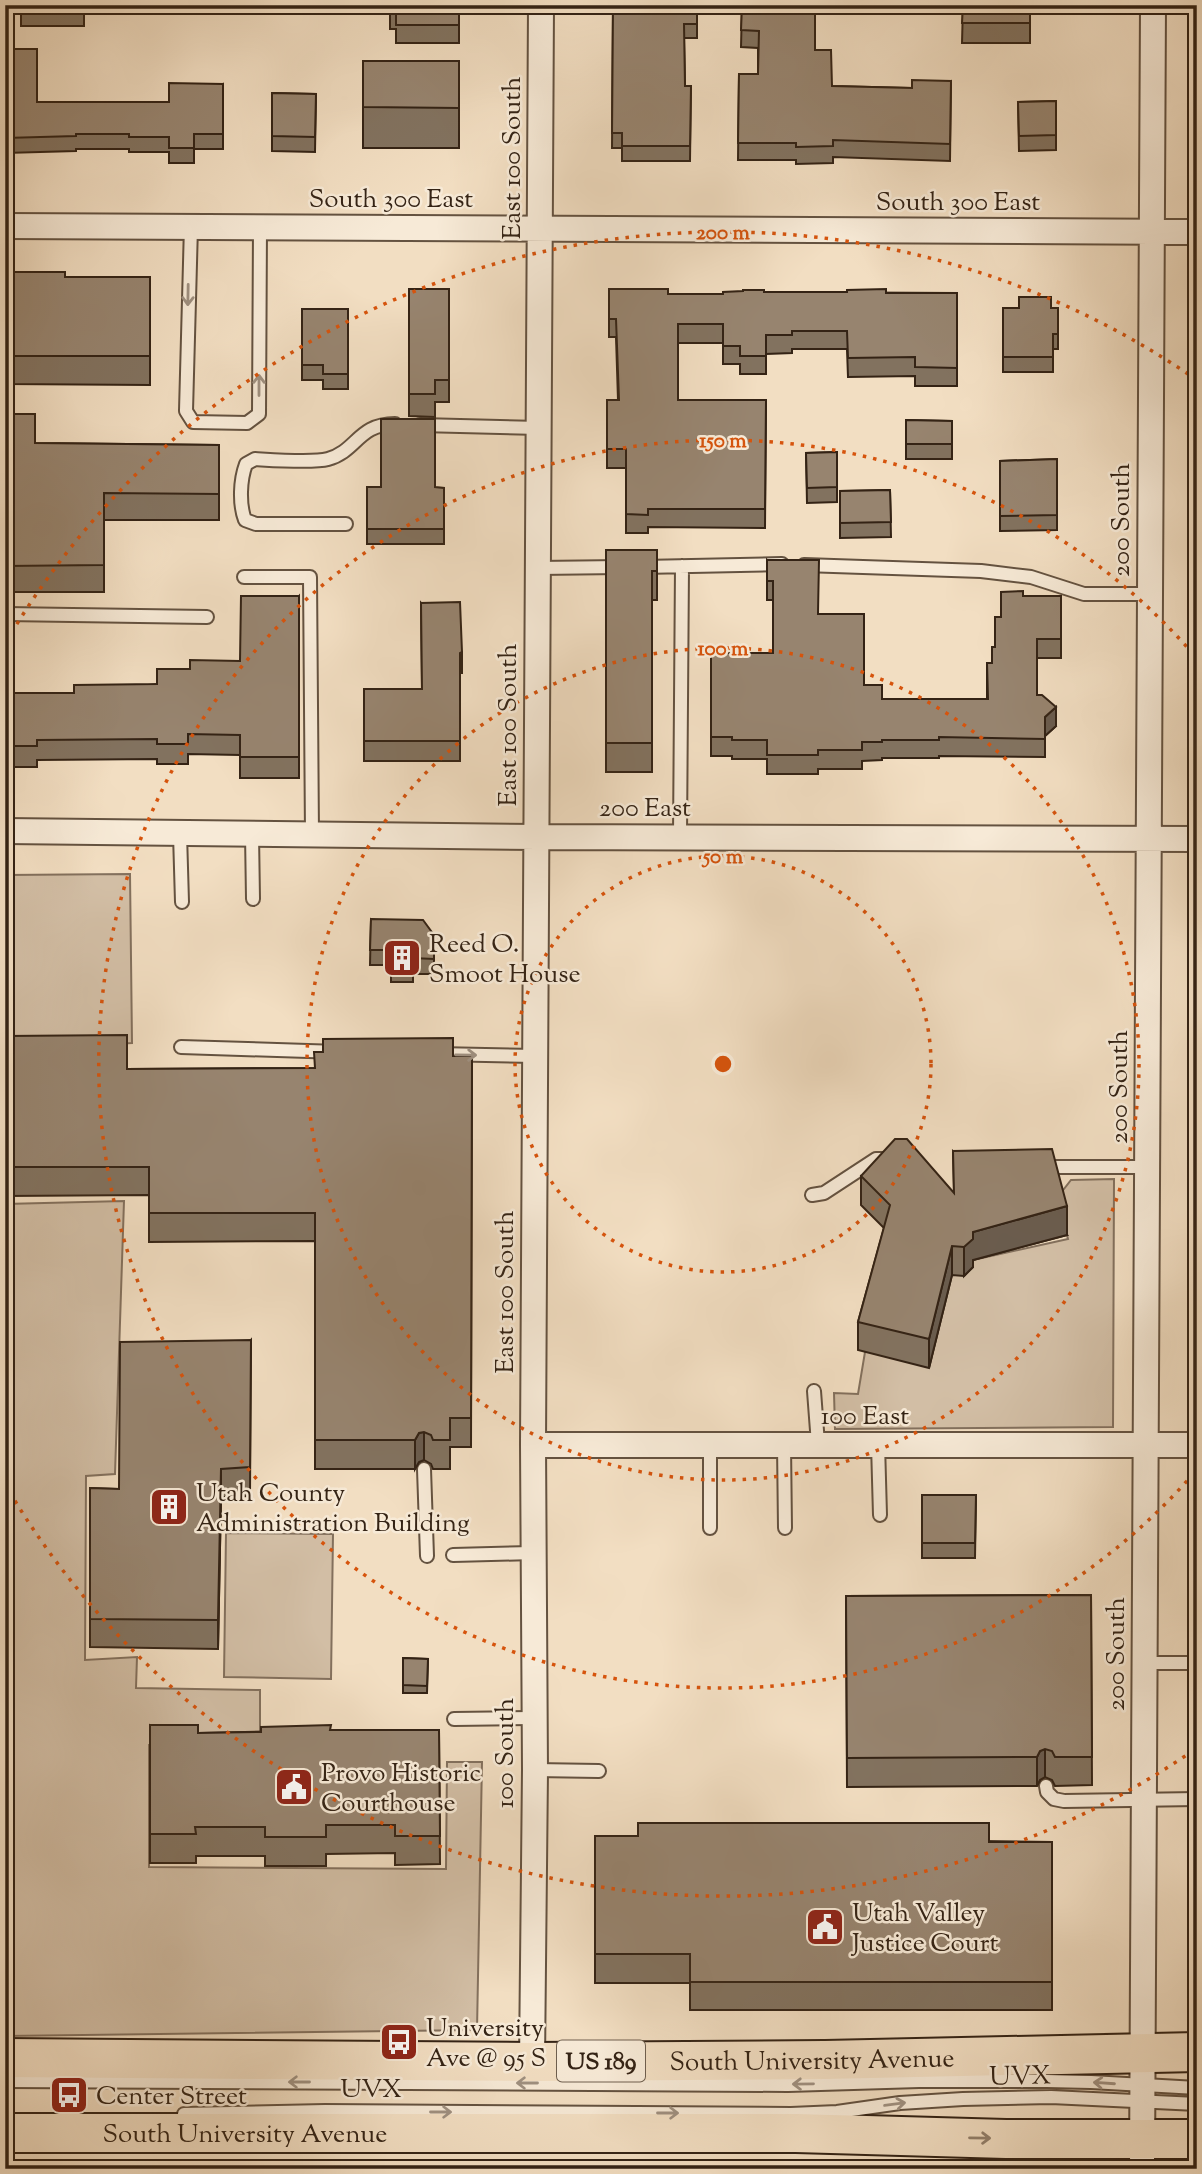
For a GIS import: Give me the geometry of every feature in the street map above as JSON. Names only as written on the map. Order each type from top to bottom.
[{"type":"highway","name":"South University Avenue","points":[[5,2058],[532,2062],[825,2060],[1143,2079],[1197,2052]]},
{"type":"highway","name":"South University Avenue","points":[[5,2133],[796,2133],[1006,2139],[1142,2154],[1197,2139]]},
{"type":"street","name":"East 100 South","points":[[533,1445],[541,5]]},
{"type":"street","name":"200 South","points":[[1142,2154],[1153,5]]},
{"type":"street","name":"South 300 East","points":[[5,226],[1197,232]]},
{"type":"street","name":"200 East","points":[[5,831],[536,837],[1197,839]]},
{"type":"street","name":"100 East","points":[[533,1445],[1197,1444]]},
{"type":"street","name":"100 South","points":[[532,2062],[535,1770],[533,1445]]},
{"type":"lane","points":[[191,226],[186,411],[192,422],[247,423],[259,414],[260,227]]},
{"type":"lane","points":[[346,524],[256,524],[245,520],[242,513],[241,477],[246,464],[255,459],[326,460],[343,453],[371,428],[387,424],[538,428]]},
{"type":"lane","points":[[538,568],[791,564],[981,571],[1031,577],[1084,594],[1150,594]]},
{"type":"lane","points":[[680,837],[682,566]]},
{"type":"lane","points":[[244,577],[310,577],[312,835]]},
{"type":"lane","points":[[5,614],[207,617]]},
{"type":"lane","points":[[180,834],[182,902]]},
{"type":"lane","points":[[252,834],[253,899]]},
{"type":"lane","points":[[181,1047],[347,1052]]},
{"type":"lane","points":[[430,1054],[535,1056]]},
{"type":"lane","points":[[812,1195],[824,1193],[876,1159],[910,1159]]},
{"type":"lane","points":[[1037,1167],[1147,1167]]},
{"type":"lane","points":[[814,1391],[818,1444]]},
{"type":"lane","points":[[878,1444],[880,1515]]},
{"type":"lane","points":[[710,1445],[710,1528]]},
{"type":"lane","points":[[784,1445],[785,1528]]},
{"type":"lane","points":[[424,1469],[427,1556]]},
{"type":"lane","points":[[453,1555],[533,1553]]},
{"type":"lane","points":[[1145,1662],[1197,1662]]},
{"type":"lane","points":[[454,1718],[534,1718]]},
{"type":"lane","points":[[535,1770],[599,1771]]},
{"type":"lane","points":[[1046,1786],[1047,1792],[1054,1799],[1064,1801],[1197,1799]]},
{"type":"lane","name":"UVX","points":[[5,2081],[774,2085],[1143,2079],[1197,2088]]},
{"type":"lane","name":"UVX","points":[[176,2115],[325,2111],[791,2114],[837,2112],[900,2103],[1051,2097],[1143,2079],[1197,2104]]},
{"type":"shaded area","points":[[130,874],[132,1043],[5,1049],[5,875]]},
{"type":"shaded area","points":[[1114,1179],[1113,1427],[835,1429],[834,1393],[858,1394],[865,1352],[952,1275],[965,1275],[973,1260],[1068,1239],[1057,1198],[1071,1180]]},
{"type":"shaded area","points":[[124,1201],[115,1474],[86,1476],[85,1660],[137,1657],[136,1688],[260,1690],[260,1743],[149,1745],[149,1867],[446,1869],[447,1762],[482,1762],[477,2030],[5,2036],[5,1204]]},
{"type":"shaded area","points":[[226,1533],[333,1534],[331,1679],[224,1677]]},
{"type":"building","points":[[84,5],[84,6],[21,6]]},
{"type":"building","points":[[390,5],[459,5],[459,25],[396,25],[396,11],[390,11]]},
{"type":"building","points":[[613,5],[697,5],[697,24],[684,24],[685,86],[691,86],[690,146],[622,146],[622,133],[612,133]]},
{"type":"building","points":[[742,5],[815,5],[815,50],[831,50],[832,86],[912,88],[912,80],[951,81],[950,144],[833,140],[833,146],[796,147],[796,143],[738,143],[739,74],[758,74],[759,31],[741,30]]},
{"type":"building","points":[[963,5],[1030,5],[1030,23],[962,23]]},
{"type":"building","points":[[5,49],[37,49],[37,102],[169,102],[169,83],[223,84],[223,134],[194,134],[194,148],[169,148],[169,137],[129,137],[129,134],[5,138]]},
{"type":"building","points":[[363,61],[459,61],[459,108],[363,107]]},
{"type":"building","points":[[272,93],[316,94],[315,137],[272,136]]},
{"type":"building","points":[[1056,101],[1056,135],[1019,136],[1018,102]]},
{"type":"building","points":[[5,272],[65,272],[65,277],[150,277],[150,356],[5,356]]},
{"type":"building","points":[[409,289],[449,289],[449,380],[435,380],[435,394],[409,394]]},
{"type":"building","points":[[609,289],[668,289],[668,294],[723,294],[743,290],[847,292],[886,289],[886,293],[957,293],[957,368],[915,367],[915,357],[848,358],[847,331],[792,331],[792,335],[766,335],[766,356],[740,356],[740,346],[723,346],[723,324],[678,324],[678,400],[766,400],[765,509],[648,509],[648,515],[626,514],[626,449],[607,449],[607,400],[619,400],[616,319],[609,319]]},
{"type":"building","points":[[1019,297],[1051,297],[1051,308],[1058,308],[1058,334],[1053,334],[1053,357],[1003,357],[1003,308],[1019,308]]},
{"type":"building","points":[[302,309],[348,309],[348,374],[323,374],[323,365],[302,365]]},
{"type":"building","points":[[5,414],[35,414],[35,443],[219,445],[219,494],[104,493],[104,565],[5,566]]},
{"type":"building","points":[[381,419],[435,419],[435,487],[444,488],[444,529],[367,529],[367,487],[381,487]]},
{"type":"building","points":[[906,420],[952,421],[952,444],[906,444]]},
{"type":"building","points":[[837,452],[837,487],[807,488],[806,453]]},
{"type":"building","points":[[1057,459],[1057,515],[1000,516],[1000,461]]},
{"type":"building","points":[[890,490],[891,522],[840,523],[840,491]]},
{"type":"building","points":[[606,550],[657,550],[657,571],[652,571],[652,743],[606,743]]},
{"type":"building","points":[[767,560],[819,560],[818,614],[864,614],[864,685],[882,685],[882,699],[988,699],[987,663],[992,663],[995,617],[1001,617],[1001,592],[1023,591],[1023,596],[1061,596],[1061,639],[1037,639],[1037,695],[1042,695],[1056,707],[1045,717],[1045,739],[939,737],[939,740],[882,740],[862,742],[862,750],[818,750],[818,755],[767,755],[767,740],[711,737],[711,653],[773,653],[773,581],[767,581]]},
{"type":"building","points":[[241,596],[299,596],[299,757],[240,757],[240,735],[188,734],[188,744],[157,744],[157,739],[37,740],[37,746],[5,746],[5,693],[74,693],[74,685],[157,684],[157,669],[190,669],[190,660],[240,661]]},
{"type":"building","points":[[460,602],[460,741],[364,741],[364,689],[422,689],[421,603]]},
{"type":"building","points":[[371,919],[423,920],[434,935],[434,959],[413,958],[413,967],[391,967],[391,950],[370,950]]},
{"type":"building","points":[[127,1035],[127,1069],[315,1068],[314,1052],[323,1052],[323,1039],[453,1038],[453,1056],[472,1056],[471,1418],[450,1418],[450,1440],[433,1440],[431,1435],[424,1432],[419,1433],[415,1440],[315,1440],[315,1213],[149,1213],[149,1167],[5,1167],[5,1036]]},
{"type":"building","points":[[895,1139],[907,1139],[954,1193],[953,1151],[1052,1149],[1067,1206],[973,1232],[973,1239],[964,1247],[952,1246],[929,1339],[858,1322],[890,1205],[861,1176]]},
{"type":"building","name":"Utah County Administration Building","points":[[251,1340],[250,1467],[221,1469],[218,1620],[90,1619],[90,1488],[119,1489],[120,1342]]},
{"type":"building","points":[[922,1495],[976,1495],[975,1543],[922,1543]]},
{"type":"building","points":[[1091,1595],[1092,1757],[1055,1757],[1052,1751],[1045,1749],[1040,1751],[1037,1757],[847,1758],[846,1596]]},
{"type":"building","points":[[403,1658],[428,1659],[427,1686],[403,1685]]},
{"type":"building","name":"Provo Historic Courthouse","points":[[150,1725],[198,1725],[198,1733],[261,1732],[261,1727],[331,1725],[330,1730],[439,1730],[440,1836],[395,1836],[395,1825],[326,1825],[326,1837],[265,1837],[265,1827],[195,1827],[196,1834],[150,1834]]},
{"type":"building","points":[[638,1823],[989,1823],[989,1842],[1052,1842],[1052,1982],[690,1982],[690,1954],[595,1954],[595,1836],[638,1836]]},
{"type":"place","name":"Reed O. Smoot House","points":[[402,958]]},
{"type":"place","name":"Utah County Administration Building","points":[[169,1507]]},
{"type":"place","name":"Provo Historic Courthouse","points":[[294,1787]]},
{"type":"place","name":"Utah Valley Justice Court","points":[[825,1927]]},
{"type":"place","name":"University Ave @ 95 S","points":[[399,2042]]},
{"type":"place","name":"Center Street","points":[[69,2095]]}]
